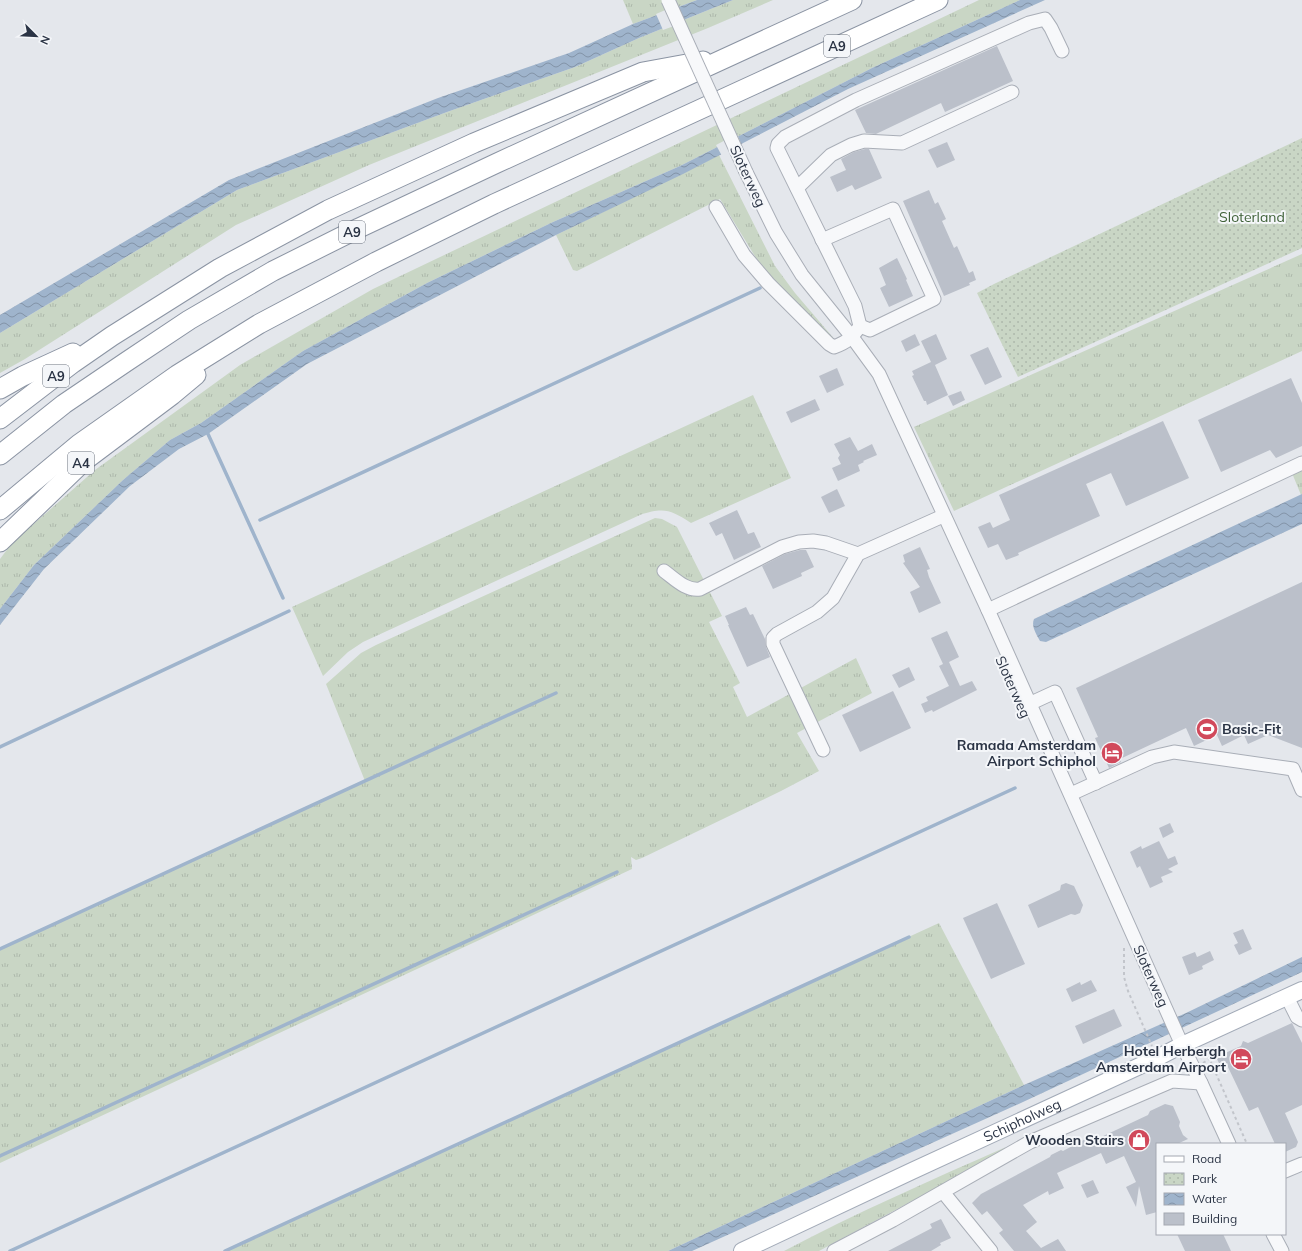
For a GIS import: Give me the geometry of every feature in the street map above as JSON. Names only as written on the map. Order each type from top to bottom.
[{"type":"highway","name":"A9","points":[[0,455],[64,404],[126,362],[189,320],[273,271],[359,228],[497,163],[852,0]]},
{"type":"highway","name":"A9","points":[[0,510],[79,444],[177,375],[259,324],[376,262],[494,204],[938,0]]},
{"type":"highway","name":"A9","points":[[0,418],[73,363],[112,336],[220,268],[328,210],[474,143],[642,72],[732,56]]},
{"type":"highway","name":"A4","points":[[0,542],[84,461],[172,395],[259,324]]},
{"type":"highway","name":"A9","points":[[0,389],[24,376],[112,336]]},
{"type":"main road","name":"Schipholweg","points":[[742,1251],[1145,1063],[1180,1040],[1302,990]]},
{"type":"street","name":"Sloterweg","points":[[668,0],[746,172],[776,233],[802,275],[852,337],[879,374],[943,516],[988,610],[1180,1040],[1202,1082],[1229,1143]]},
{"type":"street","points":[[860,326],[855,306],[777,148],[778,144],[785,137],[856,100],[1029,23],[1045,20],[1051,28],[1062,51]]},
{"type":"street","points":[[797,188],[831,155],[851,145],[864,141],[902,144],[1012,92]]},
{"type":"street","points":[[716,207],[744,254],[768,283],[829,344],[834,347],[852,337],[860,326]]},
{"type":"street","points":[[822,240],[893,209],[934,299],[870,330],[860,326]]},
{"type":"street","points":[[988,610],[1302,463]]},
{"type":"street","points":[[823,750],[773,644],[773,638],[776,634],[817,612],[833,598],[858,554],[943,516]]},
{"type":"street","points":[[664,571],[687,587],[694,590],[700,589],[782,547],[799,542],[820,542],[858,554]]},
{"type":"street","points":[[1029,704],[1055,692],[1096,783]]},
{"type":"street","points":[[1071,794],[1152,757],[1174,752],[1293,769],[1302,790]]},
{"type":"street","points":[[1287,997],[1297,1017],[1302,1020]]},
{"type":"street","name":"Schipholweg","points":[[834,1251],[893,1220],[1030,1142],[1172,1081],[1202,1082]]},
{"type":"street","points":[[1286,1171],[1302,1164]]},
{"type":"street","points":[[943,1192],[991,1251]]},
{"type":"street","points":[[1274,1235],[1282,1251]]},
{"type":"path","name":"Sloterweg","points":[[1124,945],[1124,977],[1143,1028],[1151,1043]]},
{"type":"path","points":[[1206,1051],[1247,1143]]},
{"type":"green space","points":[[623,0],[697,0],[633,24]]},
{"type":"green space","points":[[733,0],[773,0],[708,28],[369,165],[236,225],[25,359],[0,373],[0,333],[237,190],[447,112],[575,67],[639,38]]},
{"type":"green space","points":[[979,0],[1020,0],[872,68],[680,166],[553,222],[427,283],[303,351],[201,423],[170,440],[123,480],[34,565],[0,609],[0,559],[12,543],[95,470],[240,365],[373,289]]},
{"type":"green space","name":"Sloterland","points":[[1302,138],[1302,248],[1018,377],[977,293]]},
{"type":"green space","points":[[719,155],[775,266],[795,293],[836,341],[834,344],[767,276],[720,199],[577,271],[573,270],[556,235]]},
{"type":"green space","points":[[1302,254],[1302,351],[954,511],[914,427]]},
{"type":"green space","points":[[753,395],[791,478],[691,523],[678,515],[667,511],[655,511],[640,515],[363,642],[348,652],[323,676],[292,607]]},
{"type":"green space","points":[[1302,469],[1302,494],[1301,495],[1292,473]]},
{"type":"green space","points":[[655,518],[662,519],[677,527],[722,616],[709,622],[740,683],[733,687],[747,717],[856,658],[872,693],[797,733],[819,771],[642,858],[636,860],[631,857],[632,869],[0,1163],[0,949],[365,781],[326,684],[361,653],[376,645]]},
{"type":"green space","points":[[939,923],[1024,1085],[668,1251],[225,1251]]},
{"type":"green space","points":[[1006,1147],[994,1157],[819,1251],[784,1251],[866,1210]]},
{"type":"water","points":[[697,0],[733,0],[639,38],[575,67],[447,112],[237,190],[0,333],[0,315],[229,180],[438,98],[569,53],[633,24]]},
{"type":"water","points":[[1020,0],[1045,0],[848,89],[683,174],[556,235],[307,364],[208,434],[179,449],[130,486],[44,569],[0,625],[0,609],[34,565],[123,480],[170,440],[201,423],[303,351],[427,283],[553,222],[680,166],[872,68]]},
{"type":"water","points":[[1302,494],[1302,524],[1046,642],[1040,641],[1037,636],[1033,622],[1034,619]]},
{"type":"water","points":[[1302,957],[1302,972],[1023,1102],[692,1251],[668,1251],[1024,1085],[1186,1013]]},
{"type":"pier","points":[[677,5],[685,22],[663,30],[656,14]]},
{"type":"pier","points":[[737,134],[742,146],[722,156],[716,145]]},
{"type":"building","points":[[997,46],[1013,81],[945,112],[941,103],[876,134],[866,133],[855,110]]},
{"type":"building","points":[[947,142],[955,160],[937,168],[928,150]]},
{"type":"building","points":[[869,149],[882,178],[855,190],[852,185],[837,192],[830,177],[846,170],[841,159],[854,152]]},
{"type":"building","points":[[929,190],[935,204],[938,202],[946,219],[942,221],[954,248],[957,246],[969,273],[973,271],[976,280],[969,283],[970,285],[944,296],[903,201]]},
{"type":"building","points":[[897,258],[913,296],[889,307],[880,288],[886,285],[879,268]]},
{"type":"building","points":[[915,334],[920,345],[906,352],[901,341]]},
{"type":"building","points":[[936,334],[947,359],[935,365],[948,395],[927,405],[912,376],[914,375],[912,371],[931,362],[921,341]]},
{"type":"building","points":[[988,347],[1002,377],[985,385],[970,355]]},
{"type":"building","points":[[837,368],[844,385],[827,393],[819,376]]},
{"type":"building","points":[[1291,378],[1302,403],[1302,446],[1276,458],[1270,450],[1221,472],[1198,420]]},
{"type":"building","points":[[961,391],[965,400],[953,406],[948,396]]},
{"type":"building","points":[[815,399],[820,410],[791,423],[786,412]]},
{"type":"building","points":[[1163,421],[1189,478],[1126,506],[1111,473],[1086,484],[1100,516],[1018,553],[1019,555],[1006,560],[998,544],[988,548],[978,527],[990,522],[993,528],[1010,520],[999,495]]},
{"type":"building","points":[[850,437],[858,451],[872,444],[877,455],[863,461],[864,462],[858,465],[860,471],[838,481],[832,468],[841,464],[838,458],[840,455],[834,444]]},
{"type":"building","points":[[837,489],[845,506],[829,513],[821,497]]},
{"type":"building","points":[[737,510],[748,534],[754,532],[761,547],[734,560],[722,533],[716,536],[709,523]]},
{"type":"building","points":[[920,547],[930,569],[927,570],[929,577],[941,603],[919,613],[910,592],[920,587],[903,563],[905,562],[903,555]]},
{"type":"building","points":[[806,550],[814,567],[801,573],[802,576],[773,589],[762,566],[785,554]]},
{"type":"building","points":[[1302,582],[1302,748],[1268,735],[1248,744],[1244,735],[1222,746],[1217,735],[1194,746],[1186,728],[1120,759],[1121,762],[1109,768],[1095,738],[1098,737],[1076,688]]},
{"type":"building","points":[[746,607],[750,615],[753,614],[765,639],[770,657],[747,667],[725,616]]},
{"type":"building","points":[[947,631],[959,657],[949,662],[960,686],[972,681],[977,690],[933,712],[932,710],[925,713],[921,704],[928,701],[926,697],[949,686],[939,666],[943,664],[931,638]]},
{"type":"building","points":[[909,667],[915,680],[899,688],[892,675]]},
{"type":"building","points":[[893,691],[911,728],[860,752],[842,715]]},
{"type":"building","points":[[1170,823],[1174,832],[1163,838],[1159,828]]},
{"type":"building","points":[[1159,841],[1168,859],[1175,856],[1178,864],[1168,869],[1173,872],[1161,877],[1163,882],[1150,888],[1140,866],[1137,868],[1130,852],[1141,846],[1142,849]]},
{"type":"building","points":[[1066,883],[1074,886],[1083,905],[1080,913],[1075,915],[1071,914],[1038,928],[1028,905],[1060,890],[1061,885]]},
{"type":"building","points":[[997,903],[1025,964],[991,979],[963,918]]},
{"type":"building","points":[[1243,929],[1252,949],[1239,955],[1234,945],[1238,943],[1233,933]]},
{"type":"building","points":[[1210,951],[1214,960],[1202,966],[1203,969],[1189,975],[1182,957],[1195,952],[1197,957]]},
{"type":"building","points":[[1091,980],[1097,991],[1072,1002],[1066,989],[1080,982],[1081,985]]},
{"type":"building","points":[[1114,1009],[1122,1026],[1083,1044],[1075,1026]]},
{"type":"building","points":[[1292,1023],[1302,1043],[1302,1105],[1285,1113],[1298,1142],[1296,1147],[1286,1152],[1286,1143],[1275,1143],[1258,1107],[1249,1111],[1227,1065],[1221,1067],[1216,1057],[1241,1046],[1243,1041],[1248,1043]]},
{"type":"building","points":[[1165,1104],[1173,1106],[1180,1122],[1179,1126],[1183,1135],[1188,1139],[1179,1143],[1156,1143],[1156,1212],[1146,1215],[1139,1186],[1136,1207],[1126,1187],[1136,1182],[1124,1156],[1106,1164],[1101,1153],[1057,1173],[1064,1188],[1049,1195],[1048,1191],[1023,1205],[1037,1222],[1026,1231],[1041,1248],[1058,1239],[1066,1251],[1014,1251],[999,1233],[1003,1230],[987,1211],[982,1215],[972,1203],[981,1194],[1050,1157],[1051,1155],[1061,1150],[1063,1151],[1091,1136],[1094,1137],[1098,1135],[1099,1138],[1148,1115],[1150,1111]]},
{"type":"building","points":[[1093,1180],[1099,1193],[1087,1198],[1081,1185]]},
{"type":"building","points":[[941,1219],[951,1238],[940,1243],[941,1245],[931,1251],[888,1251],[932,1228],[930,1224]]},
{"type":"building","points":[[1177,1235],[1223,1235],[1231,1251],[1185,1251]]},
{"type":"waterway","points":[[260,520],[760,288]]},
{"type":"waterway","points":[[208,434],[283,598]]},
{"type":"waterway","points":[[0,747],[289,611]]},
{"type":"waterway","points":[[0,949],[556,693]]},
{"type":"waterway","points":[[10,1251],[1015,788]]},
{"type":"waterway","points":[[0,1156],[617,872]]},
{"type":"waterway","points":[[225,1251],[909,937]]},
{"type":"place","name":"Basic-Fit","points":[[1207,729]]},
{"type":"place","name":"Ramada Amsterdam Airport Schiphol","points":[[1112,753]]},
{"type":"place","name":"Hotel Herbergh Amsterdam Airport","points":[[1241,1059]]},
{"type":"place","name":"Wooden Stairs","points":[[1139,1140]]}]
